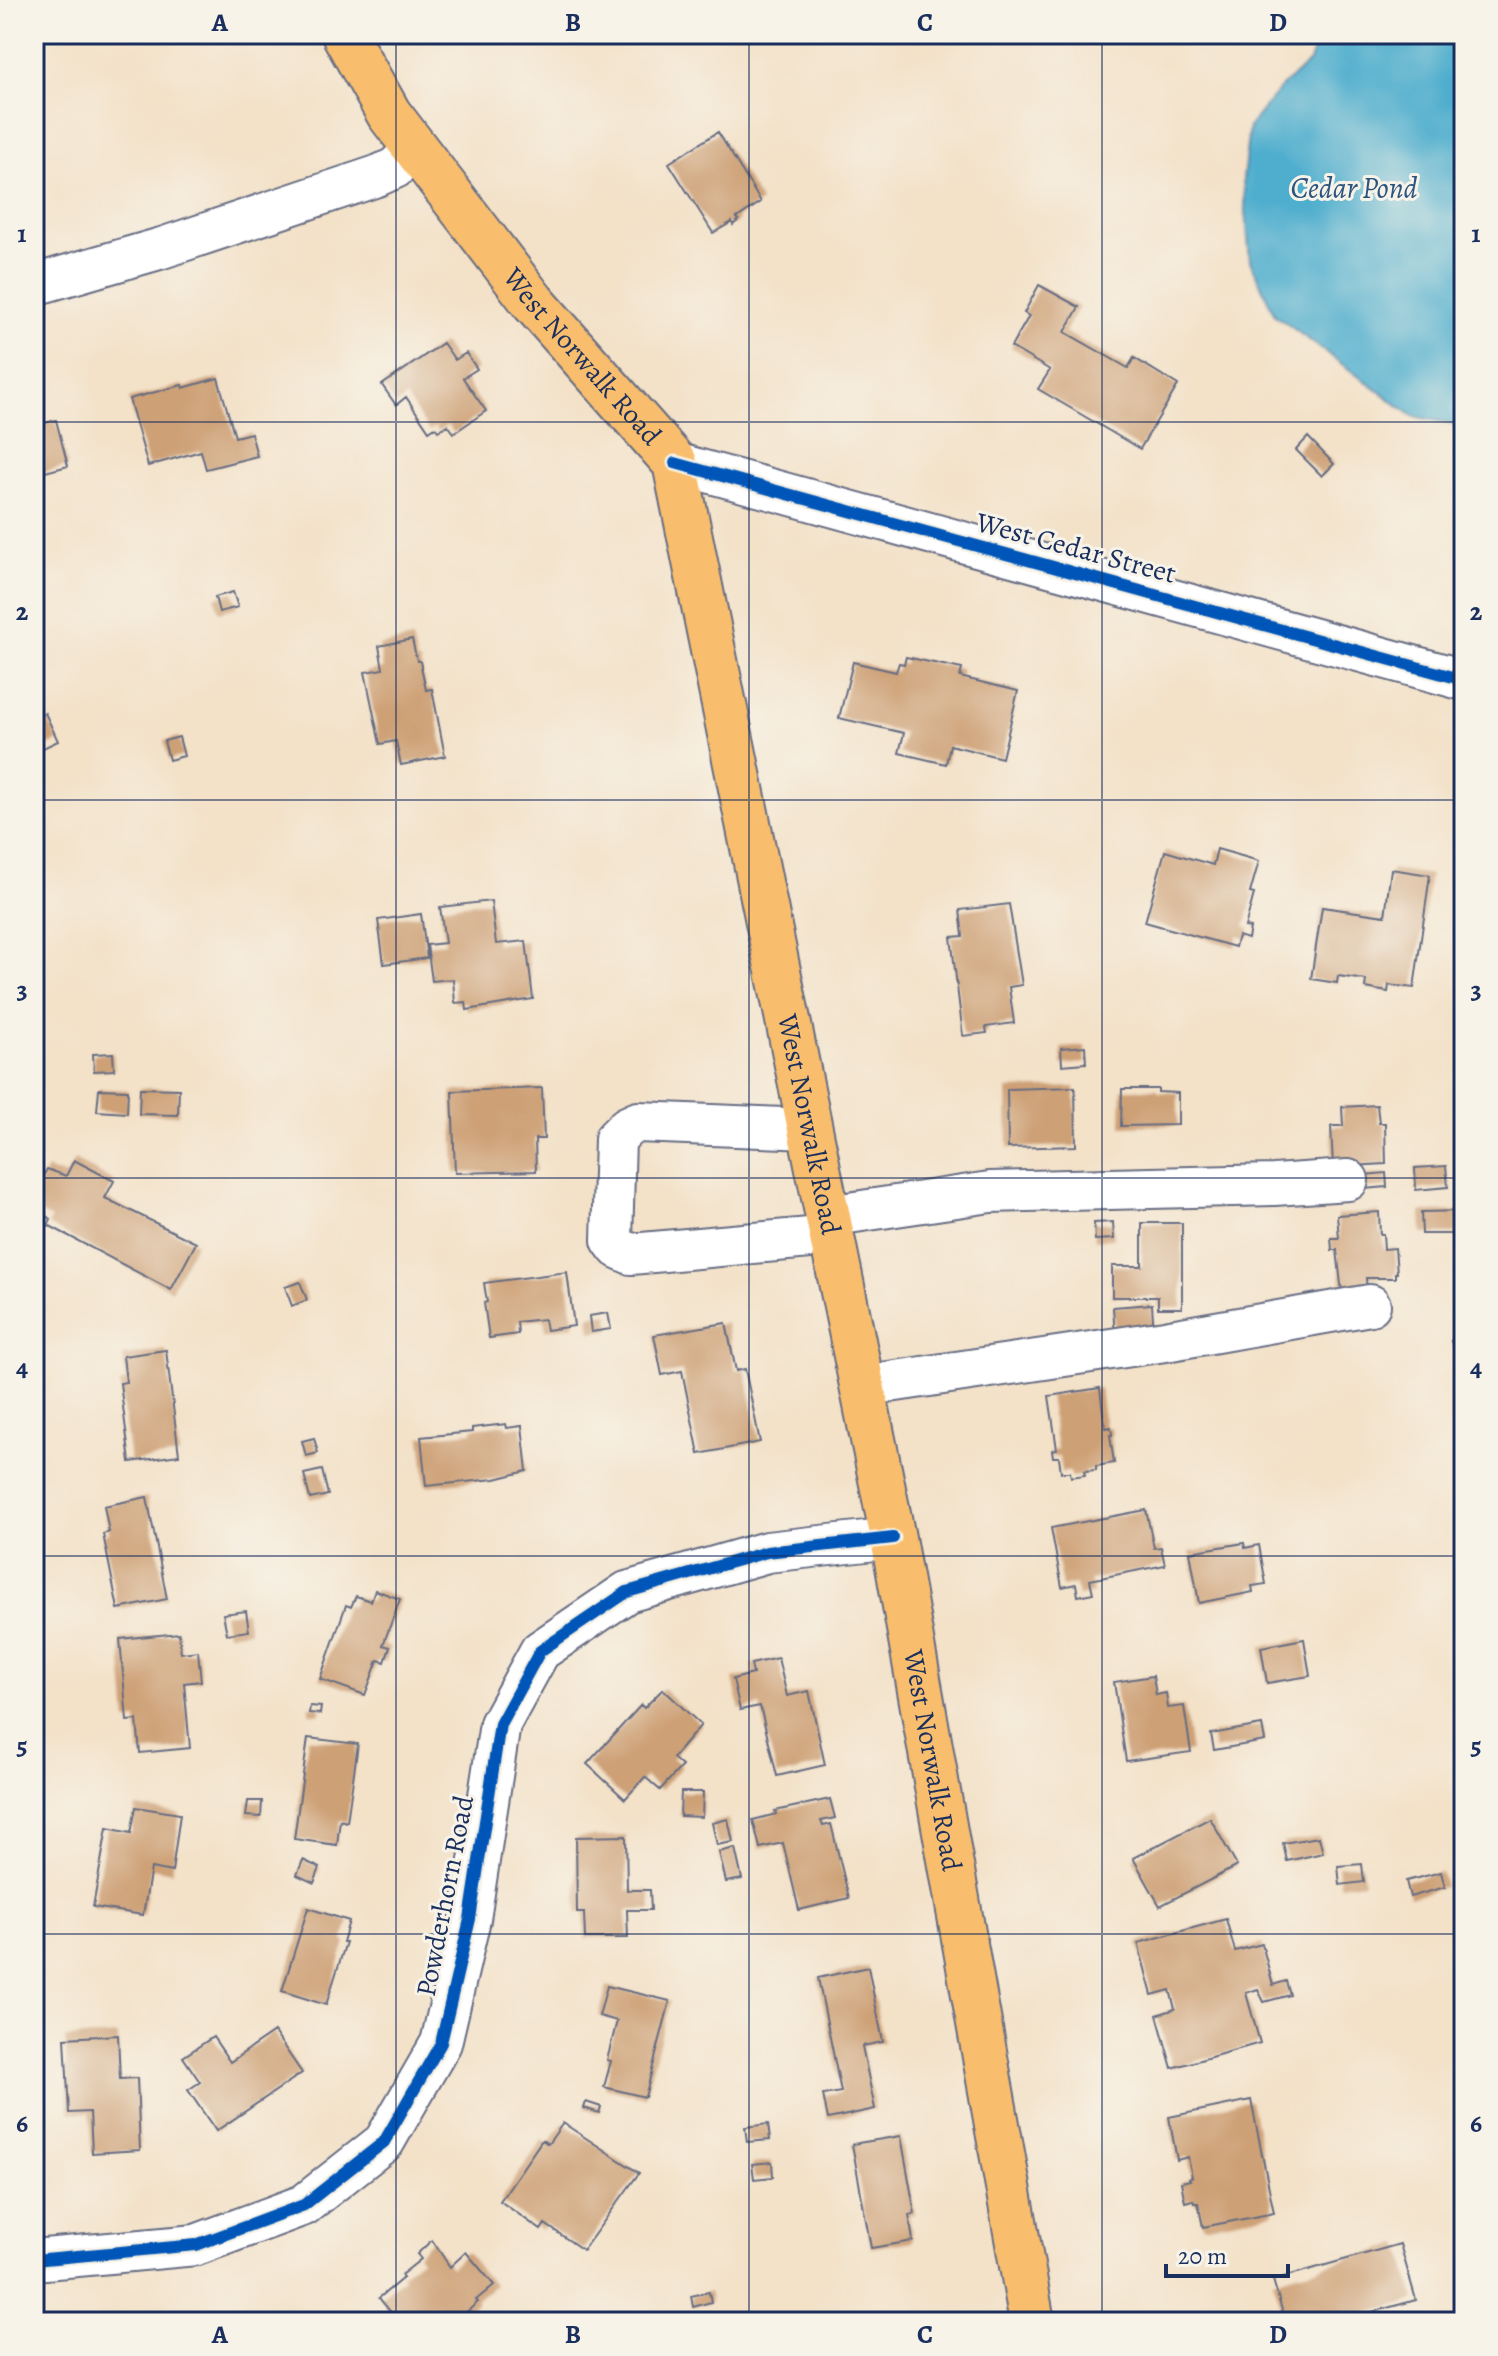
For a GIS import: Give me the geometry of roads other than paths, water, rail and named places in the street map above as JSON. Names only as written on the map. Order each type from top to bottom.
[{"type":"main road","name":"West Norwalk Road","points":[[344,34],[389,114],[533,302],[675,463],[893,1538],[1032,2322]]},
{"type":"street","points":[[34,285],[162,248],[377,176],[395,168],[415,149]]},
{"type":"street","name":"West Cedar Street","points":[[675,463],[1464,680]]},
{"type":"street","points":[[810,1129],[638,1122],[627,1127],[615,1139],[612,1240],[618,1248],[631,1254],[830,1226],[990,1192],[1274,1185],[1348,1180]]},
{"type":"street","points":[[862,1386],[1165,1341],[1370,1305]]},
{"type":"street","name":"Powderhorn Road","points":[[34,2260],[196,2245],[304,2205],[384,2142],[441,2043],[470,1919],[500,1724],[540,1651],[627,1592],[767,1552],[893,1538]]},
{"type":"water","name":"Cedar Pond","points":[[1318,34],[1464,34],[1464,426],[1413,416],[1275,315],[1250,261],[1243,179],[1249,127],[1281,87],[1310,62]]}]
